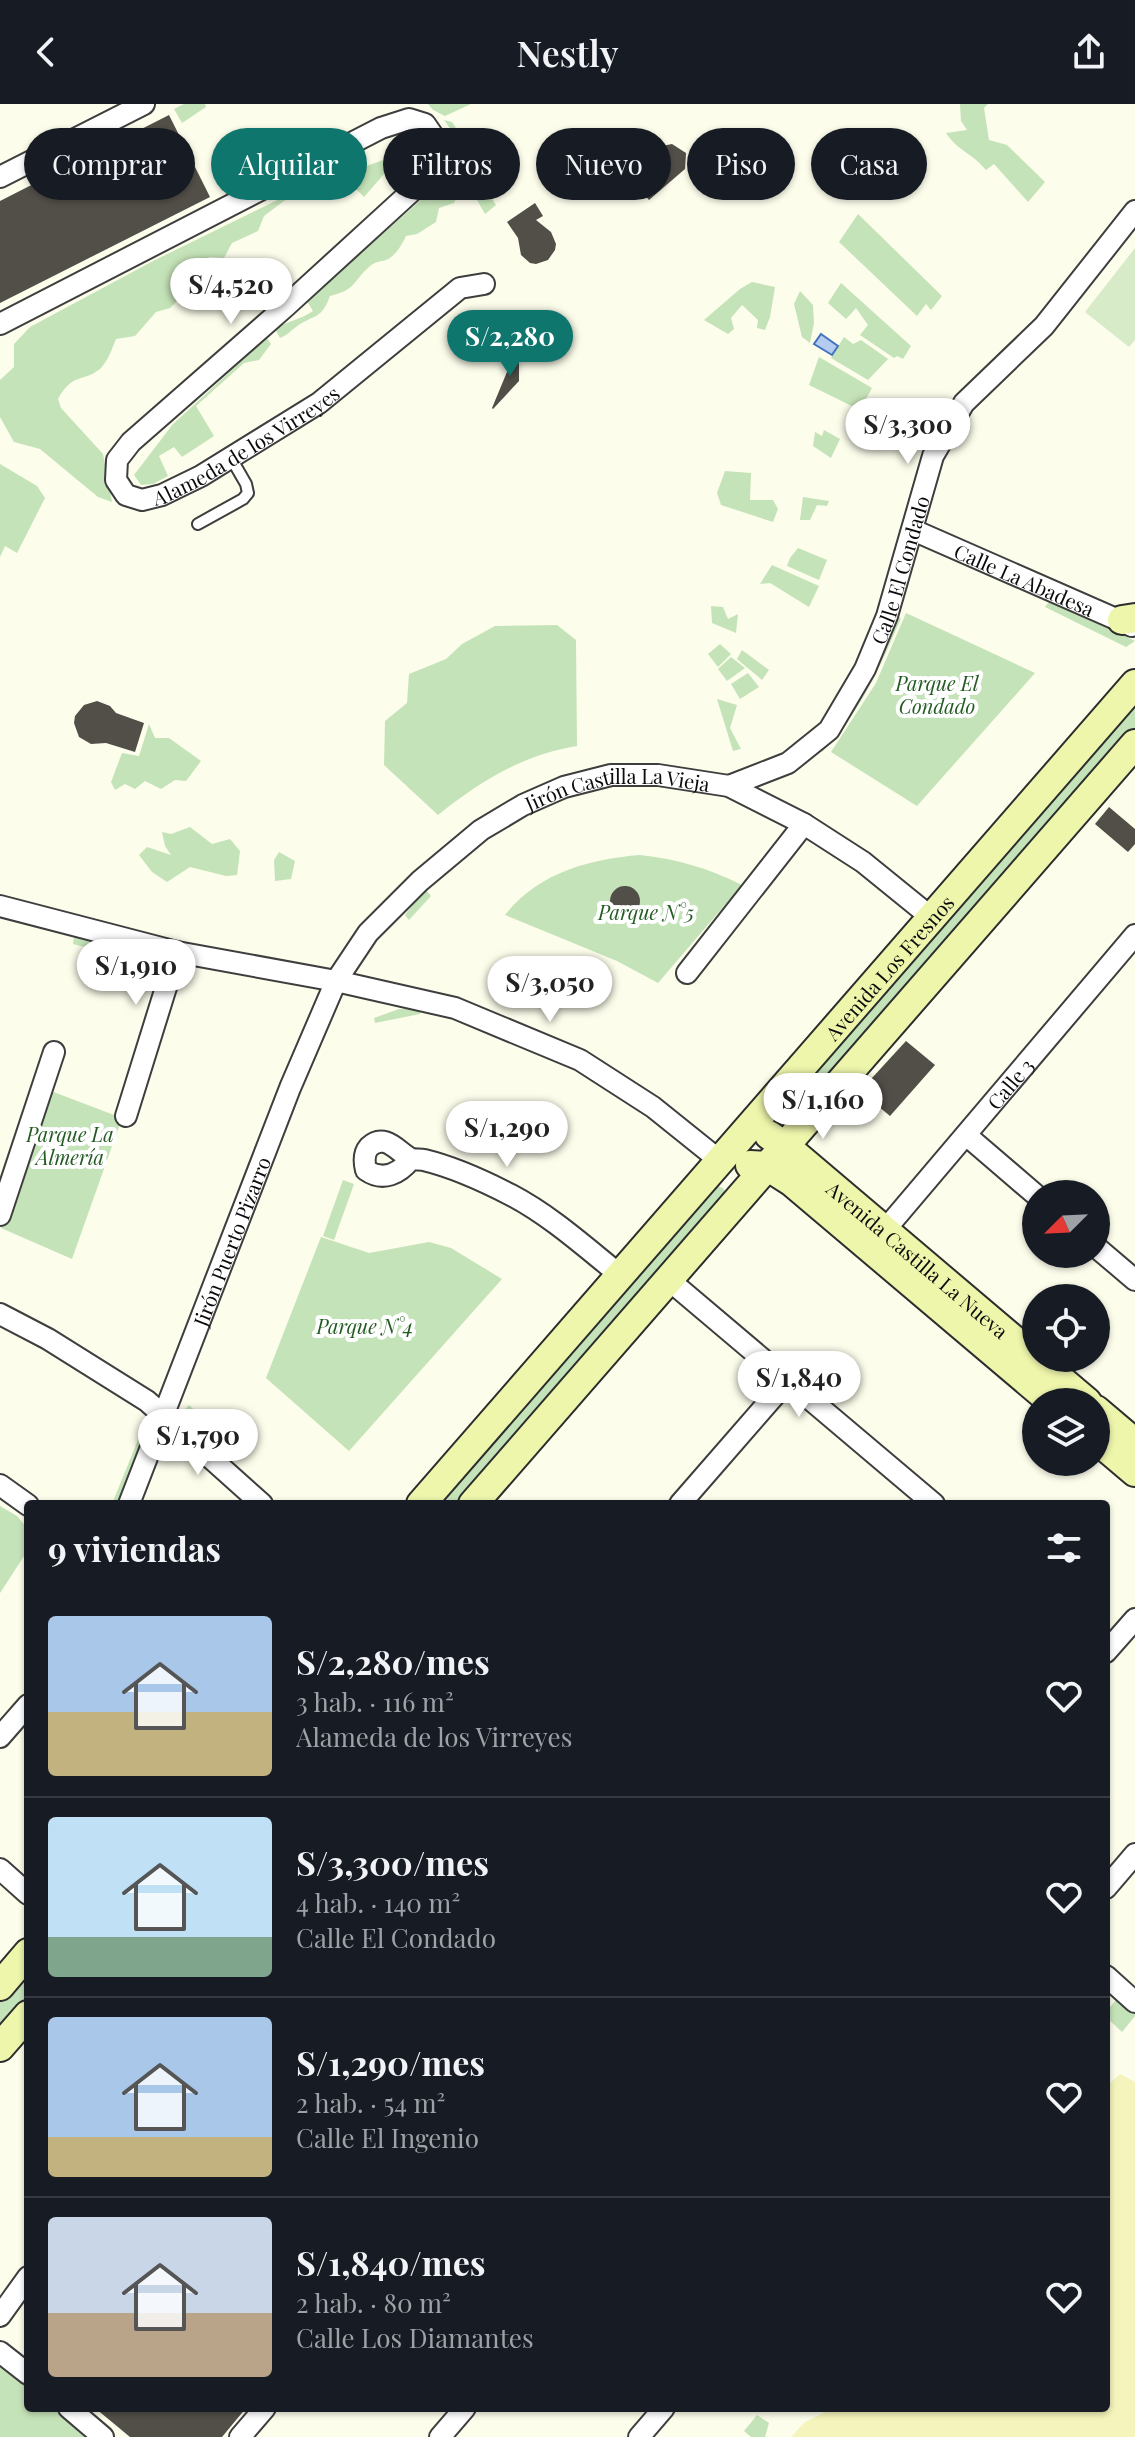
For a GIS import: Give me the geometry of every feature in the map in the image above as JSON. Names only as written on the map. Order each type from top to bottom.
[{"type":"main road","name":"Avenida Los Fresnos","points":[[424,1500],[1135,684]]},
{"type":"main road","name":"Avenida Los Fresnos","points":[[476,1500],[1135,744]]},
{"type":"main road","name":"Avenida Castilla La Nueva","points":[[742,1135],[751,1131],[762,1133],[792,1182],[1035,1388]]},
{"type":"main road","name":"Avenida Castilla La Nueva","points":[[776,1156],[884,1231],[1070,1388]]},
{"type":"main road","points":[[719,1160],[734,1167],[776,1156]]},
{"type":"main road","points":[[1110,1422],[1135,1443]]},
{"type":"main road","points":[[1110,1451],[1135,1472]]},
{"type":"main road","points":[[0,1986],[24,1958]]},
{"type":"main road","points":[[0,2047],[24,2020]]},
{"type":"street","points":[[0,177],[144,104]]},
{"type":"street","name":"Alameda de los Virreyes","points":[[0,339],[9,319],[381,128],[409,119],[425,124],[436,140],[436,159],[424,180],[131,442],[117,460],[116,480],[126,495],[142,500],[162,495],[231,458],[319,403],[460,288],[484,284]]},
{"type":"street","name":"Calle El Condado","points":[[729,786],[788,763],[829,730],[865,669],[887,616],[933,456],[964,403],[1044,326],[1135,211]]},
{"type":"street","name":"Calle La Abadesa","points":[[913,530],[1131,622]]},
{"type":"street","name":"Jirón Castilla La Vieja","points":[[336,981],[368,933],[420,881],[481,830],[523,805],[564,787],[611,775],[658,775],[729,786],[804,824],[863,862],[932,918]]},
{"type":"street","points":[[687,973],[804,824]]},
{"type":"street","points":[[0,906],[177,952],[336,981],[455,1008],[580,1060],[653,1107],[719,1160]]},
{"type":"street","name":"Calle 3","points":[[884,1231],[1135,935]]},
{"type":"street","points":[[126,1116],[177,952]]},
{"type":"street","name":"Jirón Puerto Pizarro","points":[[131,1500],[290,1088],[336,981]]},
{"type":"street","points":[[0,1215],[54,1052]]},
{"type":"street","points":[[966,1135],[1022,1183]]},
{"type":"street","points":[[411,1159],[444,1167],[511,1195],[553,1221],[620,1275]]},
{"type":"street","points":[[1110,1259],[1135,1280]]},
{"type":"street","points":[[669,1280],[929,1500]]},
{"type":"street","points":[[0,1314],[48,1339],[147,1401],[257,1500]]},
{"type":"street","points":[[683,1500],[788,1380]]},
{"type":"street","points":[[0,1485],[24,1502]]},
{"type":"street","points":[[1110,1647],[1135,1619]]},
{"type":"street","points":[[0,1737],[24,1710]]},
{"type":"street","points":[[1110,1883],[1135,1854]]},
{"type":"street","points":[[0,1869],[24,1890]]},
{"type":"street","points":[[1110,1980],[1135,2002]]},
{"type":"street","points":[[0,2316],[24,2283]]},
{"type":"street","points":[[0,2352],[24,2371]]},
{"type":"street","points":[[74,2412],[103,2437]]},
{"type":"street","points":[[240,2437],[262,2412]]},
{"type":"street","points":[[440,2437],[462,2412]]},
{"type":"street","points":[[639,2437],[661,2412]]},
{"type":"lane","points":[[198,524],[243,499],[248,493],[231,458]]},
{"type":"green space","points":[[184,104],[205,104],[206,107],[182,123],[174,109]]},
{"type":"green space","points":[[428,104],[471,104],[445,116]]},
{"type":"green space","points":[[960,104],[988,104],[984,108],[989,140],[1007,145],[1045,182],[1028,202],[994,164],[986,170],[946,133],[967,130],[961,121]]},
{"type":"green space","points":[[444,120],[452,122],[456,128],[450,128]]},
{"type":"green space","points":[[383,160],[383,175],[367,194],[367,166]]},
{"type":"green space","points":[[278,200],[285,200],[264,216],[258,231],[232,243],[224,258],[209,257],[200,277],[186,283],[170,308],[156,312],[135,336],[116,339],[100,369],[73,381],[58,399],[61,408],[103,454],[112,502],[98,497],[40,449],[14,442],[0,417],[0,380],[14,367],[14,344],[30,327],[153,261]]},
{"type":"green space","points":[[421,200],[456,200],[439,208],[436,222],[417,234],[406,236],[393,256],[371,265],[350,288],[330,296],[320,313],[280,338],[275,329],[313,311],[307,301]]},
{"type":"green space","points":[[477,200],[493,200],[496,205],[485,214]]},
{"type":"green space","points":[[858,214],[942,296],[931,310],[926,304],[917,316],[839,242]]},
{"type":"green space","points":[[752,282],[775,287],[765,330],[757,328],[758,320],[742,305],[731,318],[734,329],[728,334],[704,320],[740,289]]},
{"type":"green space","points":[[841,283],[911,346],[903,359],[894,358],[860,335],[868,325],[856,308],[846,319],[828,303]]},
{"type":"green space","points":[[800,291],[813,305],[814,323],[810,343],[802,337],[794,304]]},
{"type":"green space","points":[[844,337],[853,344],[861,340],[888,359],[868,380],[831,358]]},
{"type":"green space","points":[[267,338],[271,344],[259,360],[244,363],[196,406],[214,436],[182,457],[174,447],[159,456],[168,476],[153,484],[141,485],[134,475],[173,424]]},
{"type":"green space","points":[[819,357],[872,388],[860,410],[809,385]]},
{"type":"green space","points":[[824,430],[840,439],[831,458],[813,446],[815,432],[822,436]]},
{"type":"green space","points":[[0,464],[37,486],[45,498],[17,553],[5,546],[0,557]]},
{"type":"green space","points":[[725,471],[751,473],[750,500],[773,500],[778,509],[773,522],[721,505],[717,493]]},
{"type":"green space","points":[[803,497],[829,501],[827,506],[817,505],[810,520],[800,520]]},
{"type":"green space","points":[[798,548],[827,560],[819,580],[787,566]]},
{"type":"green space","points":[[772,565],[819,586],[809,607],[770,583],[760,584]]},
{"type":"green space","points":[[1051,599],[1135,641],[1126,647],[1045,607]]},
{"type":"green space","points":[[711,606],[723,607],[728,619],[738,614],[736,633],[712,623]]},
{"type":"green space","name":"Parque El Condado","points":[[906,613],[1035,673],[917,806],[831,752],[876,683]]},
{"type":"green space","points":[[896,616],[901,618],[868,689],[847,722],[822,752],[819,747]]},
{"type":"green space","points":[[557,625],[576,640],[577,746],[538,756],[503,771],[438,815],[384,765],[385,721],[407,703],[409,674],[446,659],[462,644],[495,626]]},
{"type":"green space","points":[[720,644],[731,654],[718,667],[708,654]]},
{"type":"green space","points":[[742,650],[769,670],[762,680],[737,659]]},
{"type":"green space","points":[[731,657],[745,668],[727,681],[718,669]]},
{"type":"green space","points":[[748,673],[759,687],[740,699],[731,684]]},
{"type":"green space","points":[[717,699],[737,705],[730,728],[741,749],[733,751]]},
{"type":"green space","points":[[1135,700],[1135,730],[790,1123],[772,1117]]},
{"type":"green space","points":[[149,724],[155,738],[169,738],[201,761],[186,781],[175,780],[161,789],[145,781],[135,789],[125,784],[115,790],[111,782],[122,753],[139,756]]},
{"type":"green space","points":[[190,827],[212,844],[230,839],[240,851],[237,875],[226,876],[190,867],[167,882],[152,872],[139,855],[147,847],[171,855],[162,832],[171,834]]},
{"type":"green space","points":[[279,852],[295,861],[291,879],[275,881],[274,860]]},
{"type":"green space","name":"Parque N°5","points":[[640,855],[692,865],[742,885],[658,983],[617,961],[505,915],[533,888],[566,871],[602,860]]},
{"type":"green space","points":[[425,889],[431,896],[409,920],[405,915]]},
{"type":"green space","points":[[74,937],[148,958],[146,963],[73,944]]},
{"type":"green space","points":[[399,1009],[421,1009],[420,1014],[375,1023],[374,1018]]},
{"type":"green space","name":"Parque La Almería","points":[[43,1088],[122,1118],[72,1259],[1,1228]]},
{"type":"green space","points":[[343,1180],[354,1184],[334,1240],[323,1236]]},
{"type":"green space","points":[[717,1186],[727,1194],[463,1500],[437,1500],[709,1189]]},
{"type":"green space","name":"Parque N°4","points":[[321,1237],[369,1253],[429,1242],[451,1248],[502,1279],[349,1451],[266,1378]]},
{"type":"green space","points":[[189,1405],[216,1431],[210,1441],[181,1414]]},
{"type":"green space","points":[[142,1430],[147,1432],[120,1500],[114,1500]]},
{"type":"green space","points":[[0,1506],[24,1524],[24,1556],[0,1593]]},
{"type":"green space","points":[[24,1971],[24,2005],[0,2032],[0,1999]]},
{"type":"green space","points":[[1120,1995],[1135,2010],[1135,2016],[1122,2032],[1110,2021],[1110,2007]]},
{"type":"green space","points":[[0,2362],[24,2383],[24,2412],[58,2412],[87,2437],[0,2437]]},
{"type":"green space","points":[[757,2415],[769,2423],[765,2437],[751,2437],[744,2431]]},
{"type":"sand","points":[[1120,2074],[1135,2082],[1135,2437],[791,2437],[805,2422],[825,2412],[1110,2412],[1110,2083]]},
{"type":"shaded area","points":[[1135,248],[1135,340],[1129,347],[1085,312]]},
{"type":"water","points":[[821,334],[838,346],[832,355],[814,344]]},
{"type":"building","points":[[169,115],[176,128],[143,128]]},
{"type":"building","points":[[671,144],[686,153],[685,169],[671,181]]},
{"type":"building","points":[[195,167],[210,197],[0,303],[0,201],[24,189],[24,200],[195,200]]},
{"type":"building","points":[[535,203],[543,216],[536,220],[551,232],[556,244],[548,260],[536,264],[521,255],[518,238],[507,222]]},
{"type":"building","points":[[519,343],[519,381],[493,409],[492,408]]},
{"type":"building","points":[[97,701],[110,706],[116,713],[144,723],[135,752],[106,743],[91,744],[79,737],[75,716],[84,705]]},
{"type":"building","points":[[1109,807],[1135,829],[1135,844],[1128,852],[1095,824]]},
{"type":"building","points":[[625,886],[636,890],[640,901],[636,912],[625,916],[614,912],[610,901],[614,890]]},
{"type":"building","points":[[906,1041],[935,1065],[890,1116],[860,1091]]},
{"type":"building","points":[[100,2412],[243,2412],[222,2437],[130,2437]]}]
